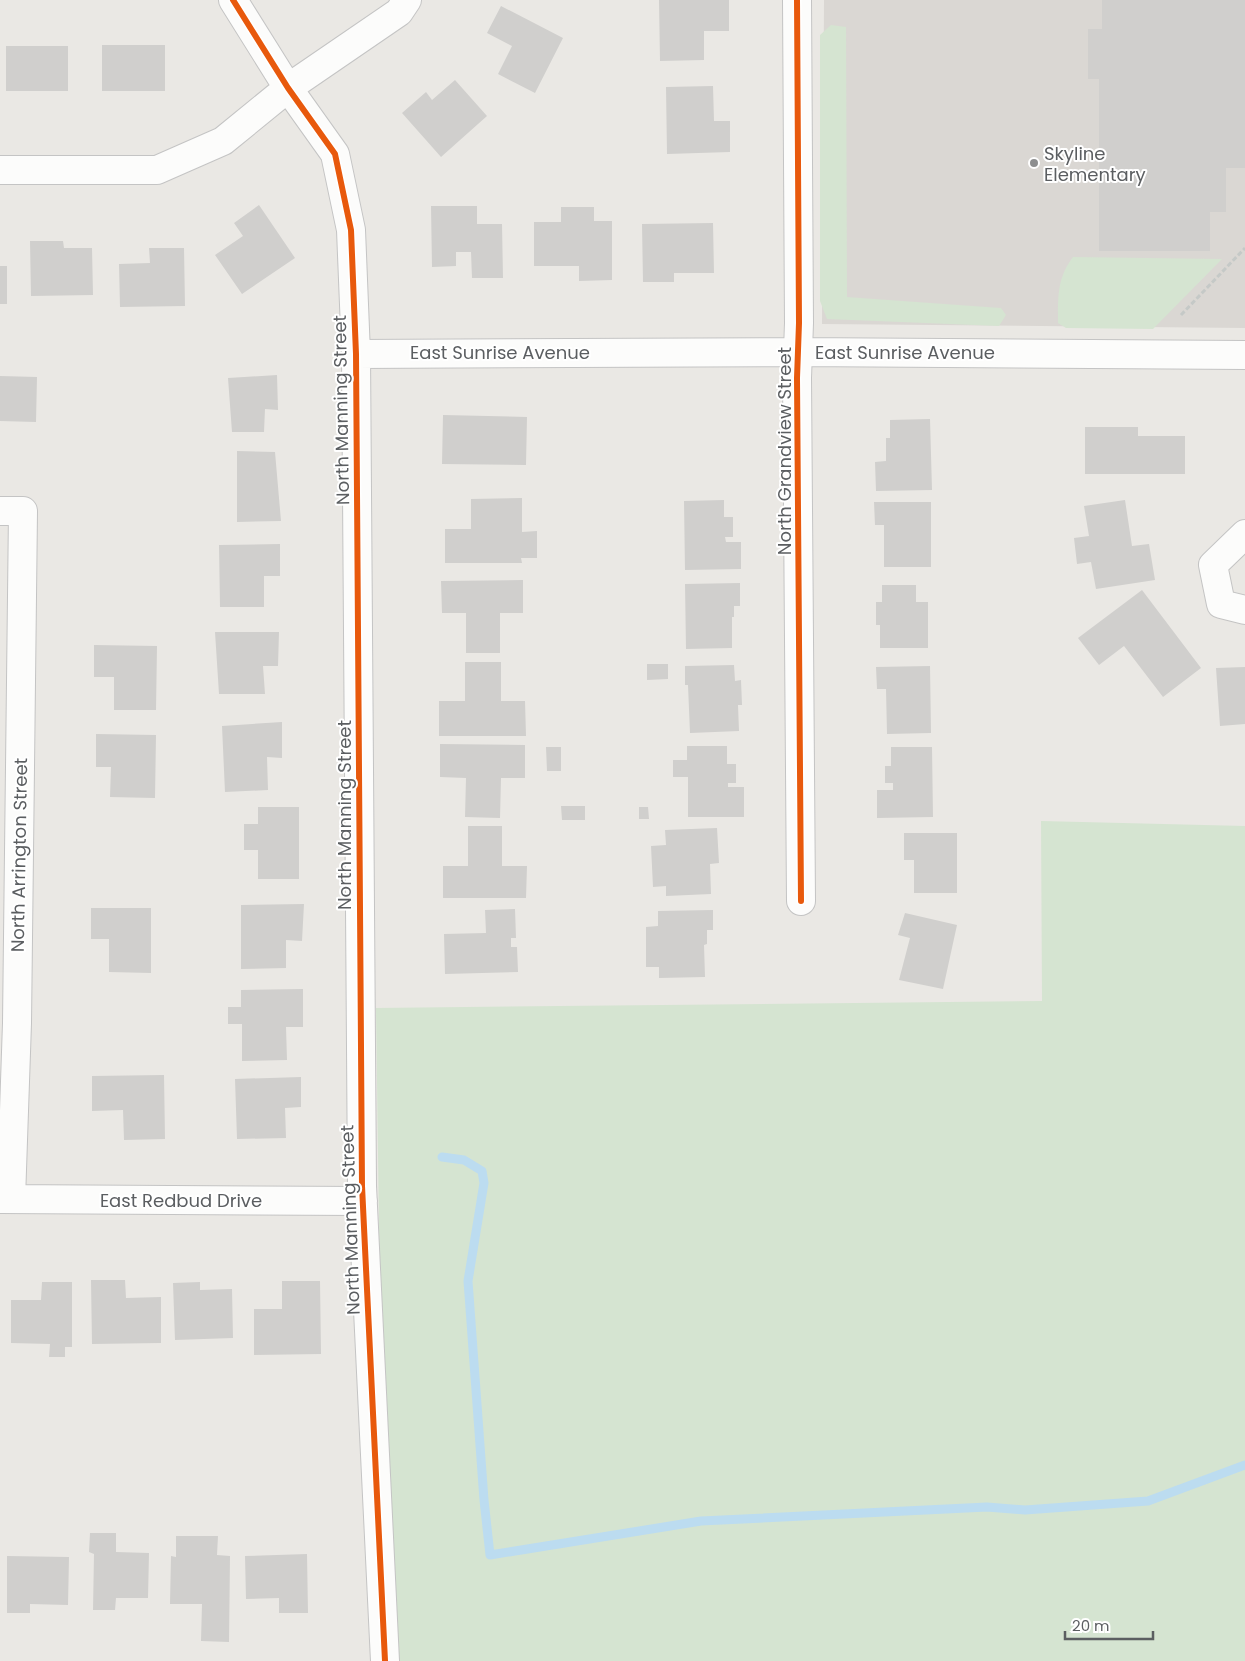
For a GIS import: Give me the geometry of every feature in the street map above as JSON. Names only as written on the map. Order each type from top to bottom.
[{"type":"street","name":"North Manning Street","points":[[233,0],[288,88],[335,154],[351,230],[356,354],[363,1201],[385,1661]]},
{"type":"street","points":[[0,170],[157,170],[223,141],[288,88],[399,12],[407,0]]},
{"type":"street","name":"North Grandview Street","points":[[797,0],[797,378],[801,901]]},
{"type":"street","name":"East Sunrise Avenue","points":[[356,354],[798,352],[1245,354]]},
{"type":"street","name":"North Arrington Street","points":[[6,1199],[17,1032],[12,511]]},
{"type":"street","points":[[1245,534],[1213,565],[1221,604],[1245,610]]},
{"type":"street","name":"East Redbud Drive","points":[[6,1199],[363,1201]]},
{"type":"path","points":[[1181,315],[1245,248]]},
{"type":"shaded area","name":"Skyline Elementary","points":[[824,0],[1245,0],[1245,328],[822,324]]},
{"type":"green space","points":[[831,25],[846,27],[847,297],[1001,308],[1006,315],[999,326],[827,319],[820,301],[820,35]]},
{"type":"green space","points":[[1073,257],[1222,259],[1153,329],[1066,328],[1058,323],[1059,296],[1061,280]]},
{"type":"green space","points":[[1041,821],[1245,826],[1245,1661],[385,1661],[376,1008],[1042,1001]]},
{"type":"building","points":[[659,0],[729,0],[729,31],[704,31],[704,60],[660,61]]},
{"type":"building","points":[[1102,0],[1245,0],[1245,168],[1226,168],[1226,212],[1210,212],[1210,251],[1099,251],[1099,79],[1088,79],[1088,29],[1102,29]]},
{"type":"building","points":[[501,6],[563,38],[535,93],[498,74],[512,46],[487,33]]},
{"type":"building","points":[[102,45],[165,45],[165,91],[102,91]]},
{"type":"building","points":[[6,46],[68,46],[68,91],[6,91]]},
{"type":"building","points":[[455,80],[487,116],[441,157],[402,113],[426,92],[432,100]]},
{"type":"building","points":[[713,86],[714,121],[730,121],[730,152],[667,154],[666,87]]},
{"type":"building","points":[[259,205],[295,258],[242,294],[215,255],[243,236],[234,223]]},
{"type":"building","points":[[431,206],[477,206],[477,224],[502,224],[503,278],[472,278],[471,252],[456,252],[456,266],[432,267]]},
{"type":"building","points":[[561,207],[594,207],[594,221],[612,221],[612,280],[579,281],[579,266],[534,266],[534,222],[561,222]]},
{"type":"building","points":[[713,223],[714,273],[674,273],[674,282],[643,282],[642,224]]},
{"type":"building","points":[[30,241],[63,241],[64,248],[92,248],[93,295],[31,296]]},
{"type":"building","points":[[149,248],[184,248],[185,306],[120,307],[119,264],[150,263]]},
{"type":"building","points":[[0,266],[7,266],[7,304],[0,304]]},
{"type":"building","points":[[277,375],[278,410],[265,409],[264,432],[232,432],[228,378]]},
{"type":"building","points":[[0,376],[37,377],[36,422],[0,421]]},
{"type":"building","points":[[443,415],[527,417],[526,465],[442,464]]},
{"type":"building","points":[[930,419],[932,490],[876,491],[875,462],[886,461],[886,438],[890,438],[890,420]]},
{"type":"building","points":[[1085,427],[1138,427],[1138,436],[1185,436],[1185,474],[1085,474]]},
{"type":"building","points":[[237,451],[275,452],[281,521],[237,522]]},
{"type":"building","points":[[522,498],[522,532],[537,531],[537,558],[521,558],[522,563],[445,563],[445,529],[471,529],[471,499]]},
{"type":"building","points":[[724,500],[724,517],[733,517],[733,537],[725,537],[726,542],[741,542],[741,569],[685,570],[684,501]]},
{"type":"building","points":[[1125,500],[1132,546],[1149,544],[1155,580],[1096,589],[1091,562],[1077,564],[1074,538],[1089,536],[1084,506]]},
{"type":"building","points":[[874,502],[931,502],[931,567],[884,567],[884,525],[875,525]]},
{"type":"building","points":[[280,544],[280,576],[264,576],[264,607],[220,607],[219,545]]},
{"type":"building","points":[[523,580],[523,613],[500,613],[500,653],[466,653],[466,613],[442,613],[441,581]]},
{"type":"building","points":[[740,583],[740,606],[734,606],[734,617],[732,617],[732,648],[686,649],[685,584]]},
{"type":"building","points":[[882,585],[916,585],[916,602],[928,602],[928,648],[880,648],[880,625],[876,625],[876,602],[882,602]]},
{"type":"building","points":[[1142,590],[1201,668],[1163,697],[1124,646],[1099,665],[1078,638]]},
{"type":"building","points":[[215,632],[279,632],[278,666],[263,666],[265,694],[219,694]]},
{"type":"building","points":[[94,645],[157,646],[156,710],[114,710],[114,677],[94,677]]},
{"type":"building","points":[[465,662],[501,662],[501,701],[525,701],[526,736],[439,736],[439,701],[465,701]]},
{"type":"building","points":[[647,664],[668,664],[668,679],[647,680]]},
{"type":"building","points":[[734,665],[735,681],[741,680],[742,705],[738,705],[739,731],[690,733],[688,685],[685,685],[685,666]]},
{"type":"building","points":[[930,666],[931,733],[887,734],[886,689],[877,689],[876,667]]},
{"type":"building","points":[[1245,667],[1245,724],[1220,726],[1216,668]]},
{"type":"building","points":[[282,722],[282,758],[267,757],[268,790],[225,792],[222,726]]},
{"type":"building","points":[[96,734],[156,735],[155,798],[110,797],[111,767],[96,767]]},
{"type":"building","points":[[440,744],[525,745],[525,778],[501,778],[500,818],[465,817],[466,778],[440,777]]},
{"type":"building","points":[[687,746],[727,746],[727,764],[736,764],[736,783],[728,783],[728,787],[744,787],[744,817],[688,817],[688,777],[673,777],[673,760],[687,760]]},
{"type":"building","points":[[546,747],[561,747],[561,771],[547,771]]},
{"type":"building","points":[[891,747],[932,747],[933,817],[877,818],[877,790],[893,790],[893,783],[885,783],[885,766],[891,766]]},
{"type":"building","points":[[561,806],[585,806],[585,820],[562,820]]},
{"type":"building","points":[[258,807],[299,807],[299,879],[258,879],[258,850],[244,850],[244,824],[258,824]]},
{"type":"building","points":[[639,807],[648,807],[649,819],[639,819]]},
{"type":"building","points":[[468,826],[502,826],[502,866],[527,866],[526,898],[443,898],[443,866],[468,866]]},
{"type":"building","points":[[717,828],[719,863],[710,864],[711,894],[666,896],[666,886],[653,887],[651,846],[666,845],[665,830]]},
{"type":"building","points":[[904,833],[957,833],[957,893],[914,893],[914,860],[904,860]]},
{"type":"building","points":[[304,904],[302,941],[286,940],[286,968],[241,969],[241,905]]},
{"type":"building","points":[[91,908],[151,908],[151,973],[109,972],[109,939],[91,939]]},
{"type":"building","points":[[515,909],[516,938],[511,938],[511,947],[517,947],[518,972],[445,974],[444,934],[486,933],[485,910]]},
{"type":"building","points":[[713,910],[713,930],[707,930],[707,944],[704,945],[705,977],[659,978],[659,967],[646,967],[646,927],[658,926],[658,911]]},
{"type":"building","points":[[905,913],[957,925],[943,989],[899,980],[910,938],[898,935]]},
{"type":"building","points":[[303,989],[303,1027],[286,1027],[287,1060],[242,1061],[242,1024],[228,1024],[228,1007],[241,1007],[241,990]]},
{"type":"building","points":[[164,1075],[165,1139],[124,1140],[123,1110],[92,1111],[92,1076]]},
{"type":"building","points":[[301,1077],[301,1107],[285,1108],[286,1138],[237,1139],[235,1079]]},
{"type":"building","points":[[91,1280],[125,1280],[126,1298],[161,1297],[161,1343],[92,1344]]},
{"type":"building","points":[[282,1281],[320,1281],[321,1354],[254,1355],[254,1309],[282,1309]]},
{"type":"building","points":[[42,1282],[72,1282],[72,1347],[65,1347],[65,1357],[49,1357],[50,1344],[11,1343],[11,1300],[41,1300]]},
{"type":"building","points":[[200,1282],[200,1290],[232,1289],[233,1338],[175,1340],[173,1283]]},
{"type":"building","points":[[90,1533],[116,1533],[116,1552],[149,1553],[148,1598],[116,1598],[115,1610],[93,1610],[94,1554],[89,1552]]},
{"type":"building","points":[[176,1536],[218,1536],[217,1555],[230,1556],[229,1642],[201,1641],[202,1604],[170,1604],[171,1556],[176,1557]]},
{"type":"building","points":[[307,1554],[308,1613],[279,1613],[279,1598],[246,1599],[245,1556]]},
{"type":"building","points":[[7,1556],[69,1557],[68,1605],[30,1604],[30,1613],[7,1613]]},
{"type":"waterway","points":[[442,1157],[464,1160],[482,1171],[484,1183],[468,1281],[484,1500],[490,1555],[701,1521],[987,1507],[1025,1510],[1148,1501],[1245,1465]]},
{"type":"cycle path","points":[[233,0],[288,88],[335,154],[351,230],[356,354],[362,1186],[385,1661]]},
{"type":"cycle path","points":[[797,0],[799,323],[797,378],[801,901]]},
{"type":"place","name":"Skyline Elementary","points":[[1034,163]]}]
